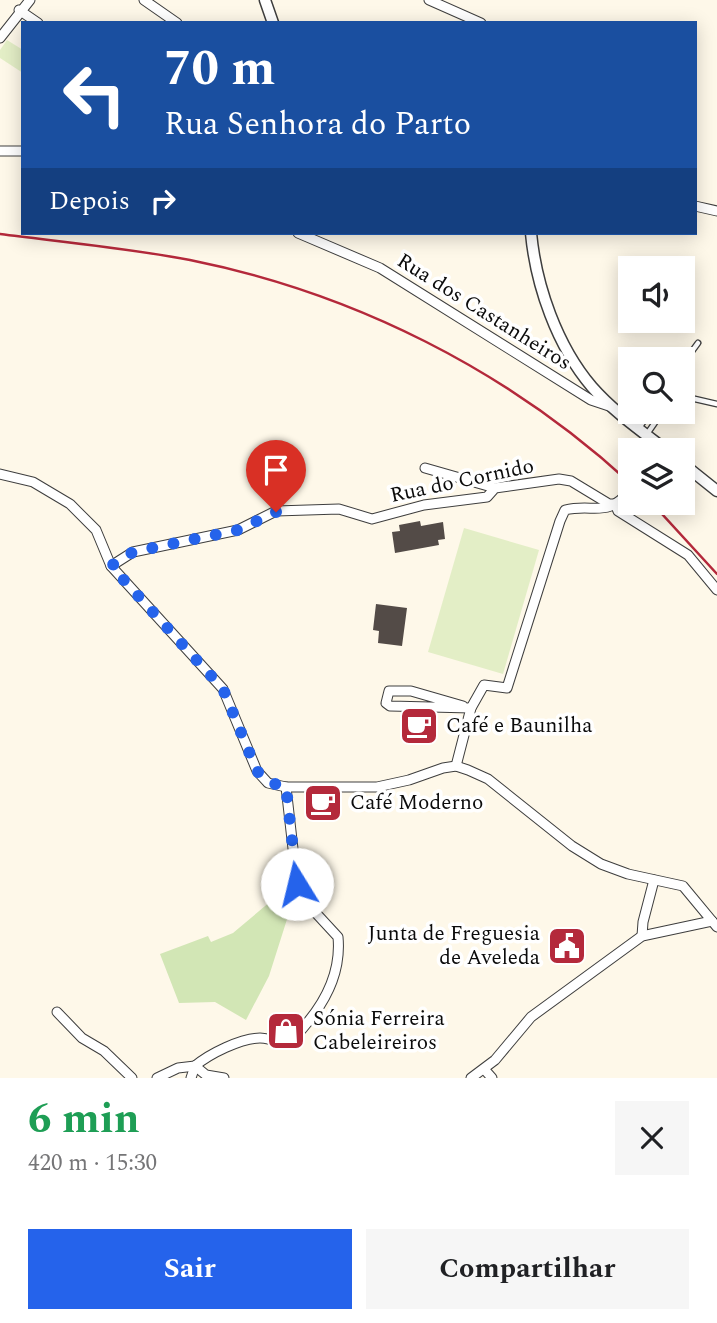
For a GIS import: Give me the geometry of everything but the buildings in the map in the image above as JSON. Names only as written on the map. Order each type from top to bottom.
[{"type":"street","points":[[0,38],[19,10],[30,0]]},
{"type":"street","points":[[144,0],[174,21]]},
{"type":"street","points":[[265,0],[272,21]]},
{"type":"street","points":[[429,0],[476,21]]},
{"type":"street","points":[[19,10],[35,21]]},
{"type":"street","points":[[0,151],[21,151]]},
{"type":"street","points":[[697,206],[717,211]]},
{"type":"street","name":"Rua dos Castanheiros","points":[[303,235],[380,268],[591,400],[612,407]]},
{"type":"street","points":[[531,235],[535,262],[563,344],[579,370],[612,407],[650,438]]},
{"type":"street","points":[[425,468],[495,488]]},
{"type":"street","points":[[695,473],[717,491]]},
{"type":"street","points":[[0,474],[33,482],[70,504],[96,530],[111,566],[223,689],[257,771],[268,782],[286,787],[377,787],[456,766],[488,779],[572,846],[601,864],[683,886],[714,924],[642,936],[531,1017],[484,1069],[471,1078]]},
{"type":"street","name":"Rua do Cornido","points":[[111,566],[133,552],[238,530],[276,512],[339,509],[372,519],[424,505],[487,497],[495,488],[559,479],[571,481],[609,504],[618,500]]},
{"type":"street","points":[[456,766],[467,707],[484,685],[507,688],[565,510],[597,510],[618,500]]},
{"type":"street","name":"Rua do Cornido","points":[[624,515],[688,555],[717,590]]},
{"type":"street","points":[[389,691],[411,691],[467,707],[390,706],[386,703],[386,698],[389,691]]},
{"type":"street","points":[[157,1078],[178,1068],[195,1066],[237,1044],[259,1038],[289,1040],[298,1034],[320,1008],[330,988],[339,949],[338,937],[302,898],[297,884],[286,787]]},
{"type":"street","points":[[642,936],[654,880]]},
{"type":"street","points":[[57,1012],[82,1038],[104,1051],[132,1078]]},
{"type":"street","points":[[191,1078],[195,1066]]},
{"type":"street","points":[[195,1066],[206,1075],[224,1078]]},
{"type":"street","points":[[484,1069],[492,1078]]},
{"type":"lane","points":[[695,347],[698,343]]},
{"type":"lane","points":[[695,399],[717,404]]},
{"type":"lane","points":[[643,432],[646,424]]},
{"type":"lane","points":[[643,432],[651,424]]},
{"type":"green space","points":[[7,40],[21,49],[21,72],[0,58],[0,50]]},
{"type":"green space","points":[[464,528],[539,550],[503,674],[428,652]]},
{"type":"green space","points":[[277,896],[289,913],[269,976],[246,1020],[215,1002],[179,1003],[160,954],[208,936],[211,942],[233,933]]},
{"type":"railway","points":[[0,234],[190,260],[251,274],[369,315],[480,371],[583,442],[618,473]]},
{"type":"railway","points":[[663,515],[717,574]]},
{"type":"place","name":"Café e Baunilha","points":[[419,726]]},
{"type":"place","name":"Café Moderno","points":[[323,803]]},
{"type":"place","name":"Junta de Freguesia de Aveleda","points":[[567,946]]},
{"type":"place","name":"Sónia Ferreira Cabeleireiros","points":[[286,1031]]},
{"type":"route","points":[[276,512],[238,530],[133,552],[111,566],[223,689],[257,771],[275,786],[286,787],[293,870],[297,884]]}]
